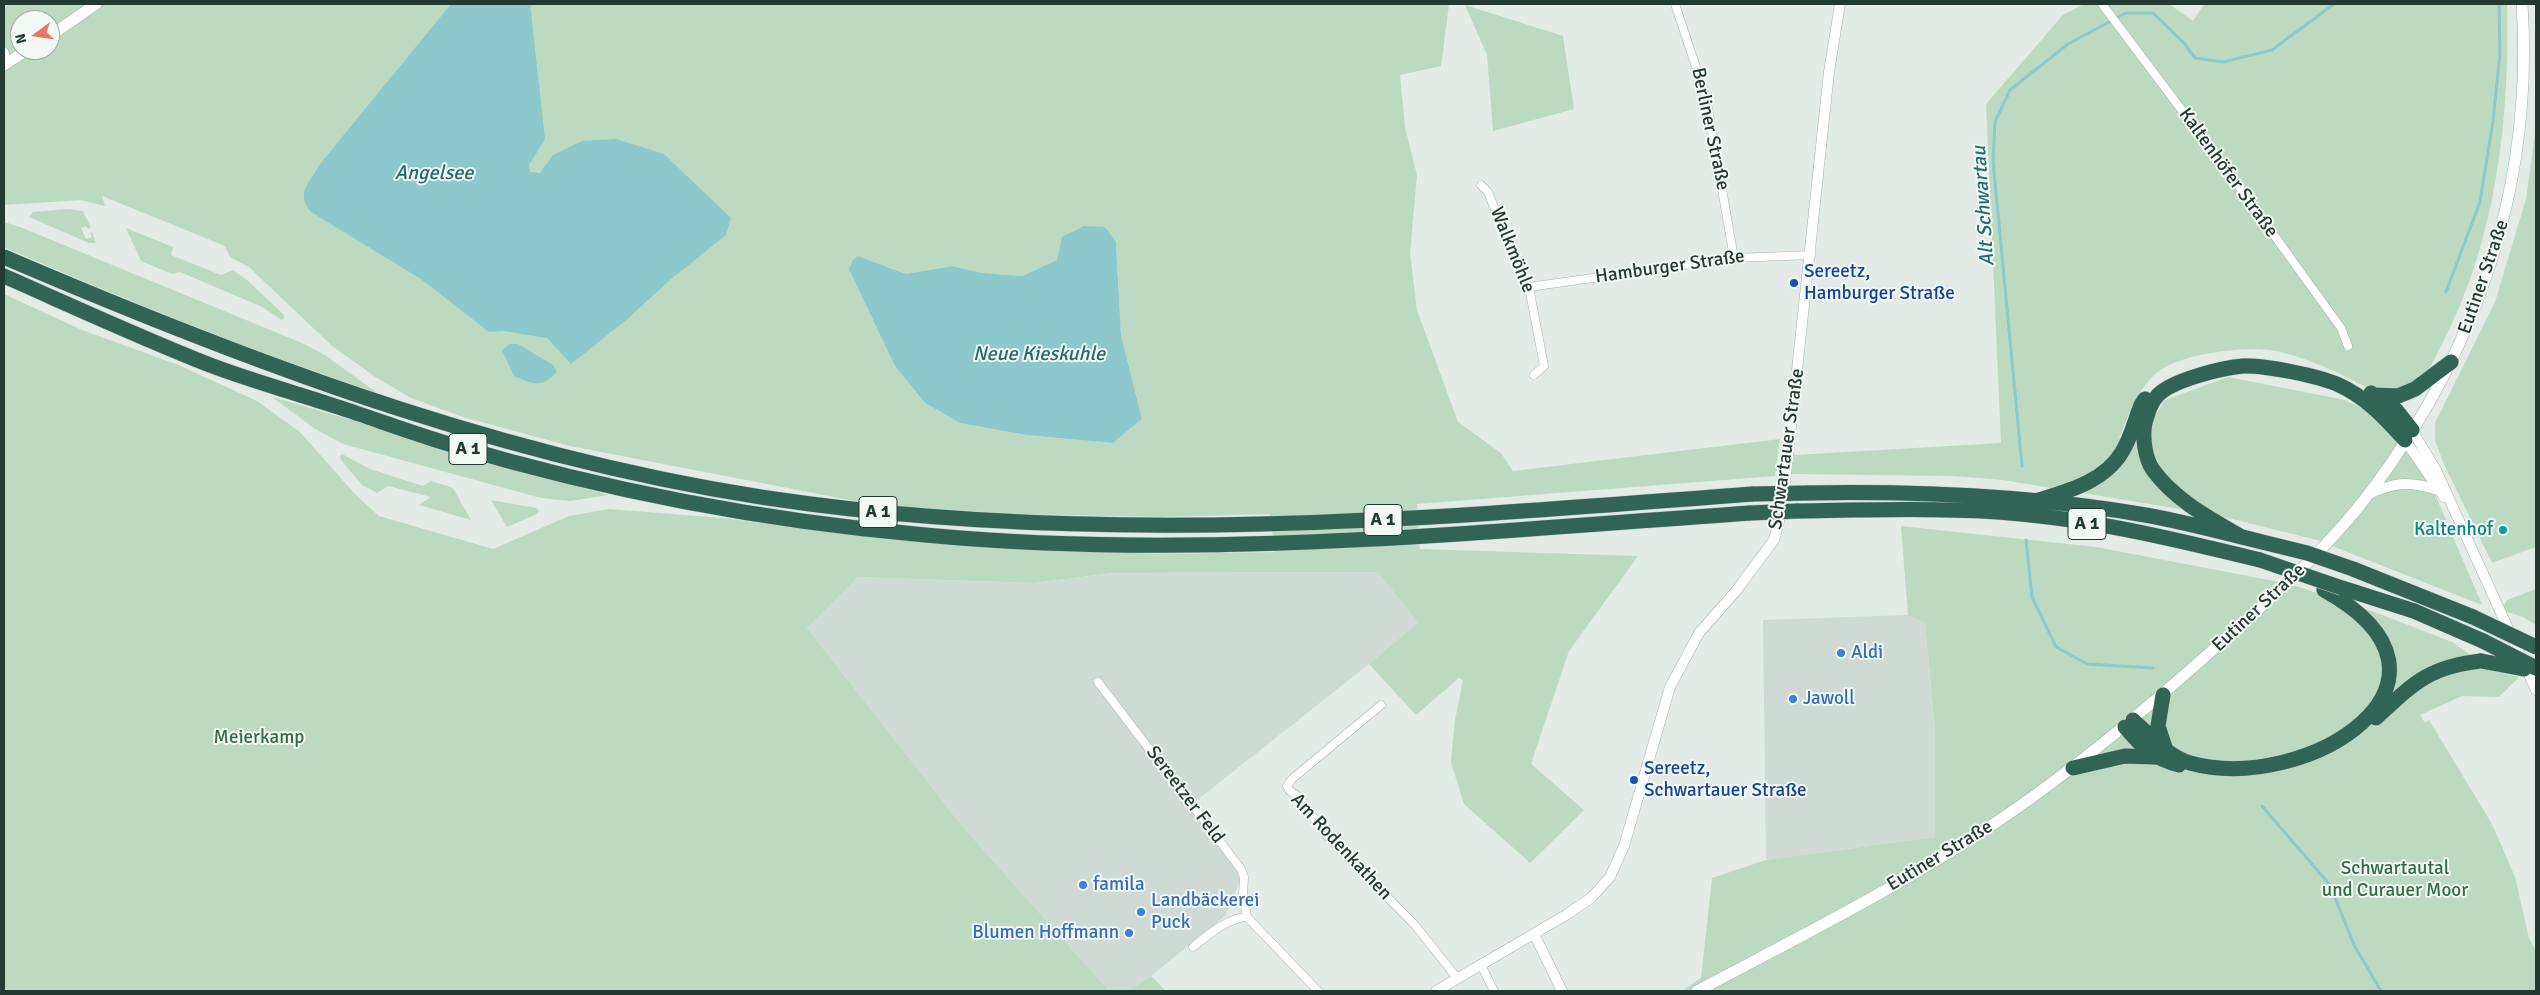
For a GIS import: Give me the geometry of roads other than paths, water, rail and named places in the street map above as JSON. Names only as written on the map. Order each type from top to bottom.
[{"type":"highway","name":"A 1","points":[[4,257],[143,317],[361,397],[460,430],[603,466],[737,493],[876,512],[1020,524],[1162,527],[1347,523],[1753,494],[1904,491],[2036,501],[2152,516],[2307,553],[2353,569],[2473,617],[2536,647]]},
{"type":"highway","name":"A 1","points":[[4,276],[213,366],[449,444],[590,480],[730,510],[883,531],[1019,542],[1160,545],[1344,540],[1797,511],[1903,509],[2000,512],[2148,534],[2223,551],[2414,612],[2483,641],[2536,668]]},
{"type":"highway","points":[[2036,501],[2081,488],[2106,470],[2122,452],[2141,405],[2153,390],[2170,378],[2198,367],[2241,359],[2274,360],[2342,380],[2374,395],[2396,410],[2409,435]]},
{"type":"highway","points":[[2374,395],[2398,396],[2415,389],[2451,362]]},
{"type":"highway","points":[[2240,536],[2201,514],[2181,499],[2152,469],[2146,449],[2144,427],[2148,410],[2158,395],[2172,386],[2200,375],[2242,366],[2273,368],[2338,385],[2376,408],[2409,435]]},
{"type":"highway","points":[[2129,723],[2143,748],[2190,763],[2222,768],[2245,769],[2272,766],[2305,757],[2337,742],[2372,713],[2381,700],[2389,678],[2390,663],[2385,646],[2368,621],[2349,604],[2324,590],[2259,564]]},
{"type":"highway","points":[[2073,768],[2125,756],[2161,754],[2189,768],[2223,774],[2269,772],[2303,764],[2331,752],[2352,738],[2417,682],[2436,670],[2454,664],[2481,661],[2511,664],[2536,672]]},
{"type":"highway","points":[[2161,754],[2158,726],[2163,695]]},
{"type":"main road","points":[[60,29],[96,4]]},
{"type":"main road","name":"Eutiner Straße","points":[[1697,991],[1936,861],[2005,816],[2073,768],[2163,695],[2309,562],[2370,493],[2409,435],[2451,362],[2465,335],[2484,286],[2509,200],[2518,149],[2523,98],[2522,4]]},
{"type":"street","name":"Berliner Straße","points":[[1675,4],[1706,97],[1734,258]]},
{"type":"street","name":"Schwartauer Straße","points":[[1436,991],[1534,934],[1591,898],[1610,877],[1624,846],[1656,731],[1670,687],[1681,662],[1699,633],[1736,591],[1774,540],[1782,510],[1811,255],[1829,72],[1840,4]]},
{"type":"street","name":"Kaltenhöfer Straße","points":[[2102,4],[2235,181],[2341,328],[2348,346]]},
{"type":"street","points":[[4,51],[6,63]]},
{"type":"street","name":"Walkmöhle","points":[[1481,185],[1488,192],[1520,275],[1529,287],[1544,366],[1534,375]]},
{"type":"street","name":"Hamburger Straße","points":[[1529,287],[1734,258],[1811,255]]},
{"type":"street","points":[[2409,435],[2438,490],[2455,511]]},
{"type":"street","points":[[2409,435],[2436,470],[2536,690]]},
{"type":"street","points":[[2370,493],[2391,485],[2406,482],[2438,490]]},
{"type":"street","name":"Sereetzer Feld","points":[[1098,682],[1240,869],[1244,878],[1243,895],[1247,918]]},
{"type":"street","name":"Am Rodenkathen","points":[[1381,705],[1299,773],[1287,786],[1288,790],[1300,798],[1324,833],[1415,925],[1458,978]]},
{"type":"street","points":[[1193,947],[1210,933],[1237,918],[1247,918],[1318,991]]},
{"type":"street","points":[[1534,934],[1562,991]]},
{"type":"street","points":[[1480,965],[1494,991]]},
{"type":"water","name":"Angelsee","points":[[451,4],[530,4],[545,139],[529,165],[530,172],[540,173],[553,155],[582,141],[616,139],[664,154],[731,218],[726,235],[571,364],[547,338],[504,331],[489,332],[421,279],[311,212],[304,199],[306,188],[320,164]]},
{"type":"water","name":"Neue Kieskuhle","points":[[1084,226],[1105,227],[1116,242],[1121,335],[1142,419],[1113,443],[1026,435],[960,423],[925,403],[895,366],[849,269],[853,260],[858,256],[906,274],[952,266],[982,273],[1022,276],[1057,260],[1062,237]]},
{"type":"water","points":[[510,344],[518,344],[553,365],[557,372],[541,383],[532,383],[514,376],[502,350]]},
{"type":"waterway","name":"Alt Schwartau","points":[[2022,466],[1993,161],[1995,122],[2010,90],[2068,44],[2126,13],[2153,13],[2184,43],[2195,58],[2223,62],[2272,50],[2334,4]]},
{"type":"waterway","points":[[2446,292],[2480,202],[2493,121],[2500,53],[2499,4]]},
{"type":"waterway","name":"Alt Schwartau","points":[[2026,540],[2032,597],[2056,647],[2087,664],[2153,668]]},
{"type":"waterway","name":"Alt Schwartau","points":[[2262,806],[2330,885],[2354,945],[2381,991]]},
{"type":"place","name":"Sereetz, Hamburger Straße","points":[[1794,283]]},
{"type":"place","name":"Kaltenhof","points":[[2503,530]]},
{"type":"place","name":"Aldi","points":[[1841,653]]},
{"type":"place","name":"Jawoll","points":[[1793,699]]},
{"type":"place","name":"Sereetz, Schwartauer Straße","points":[[1634,780]]},
{"type":"place","name":"famila","points":[[1083,885]]},
{"type":"place","name":"Landbäckerei Puck","points":[[1141,912]]},
{"type":"place","name":"Blumen Hoffmann","points":[[1129,933]]},
{"type":"park label","name":"Meierkamp","points":[[259,738]]},
{"type":"park label","name":"Schwartautal und Curauer Moor","points":[[2395,880]]}]
